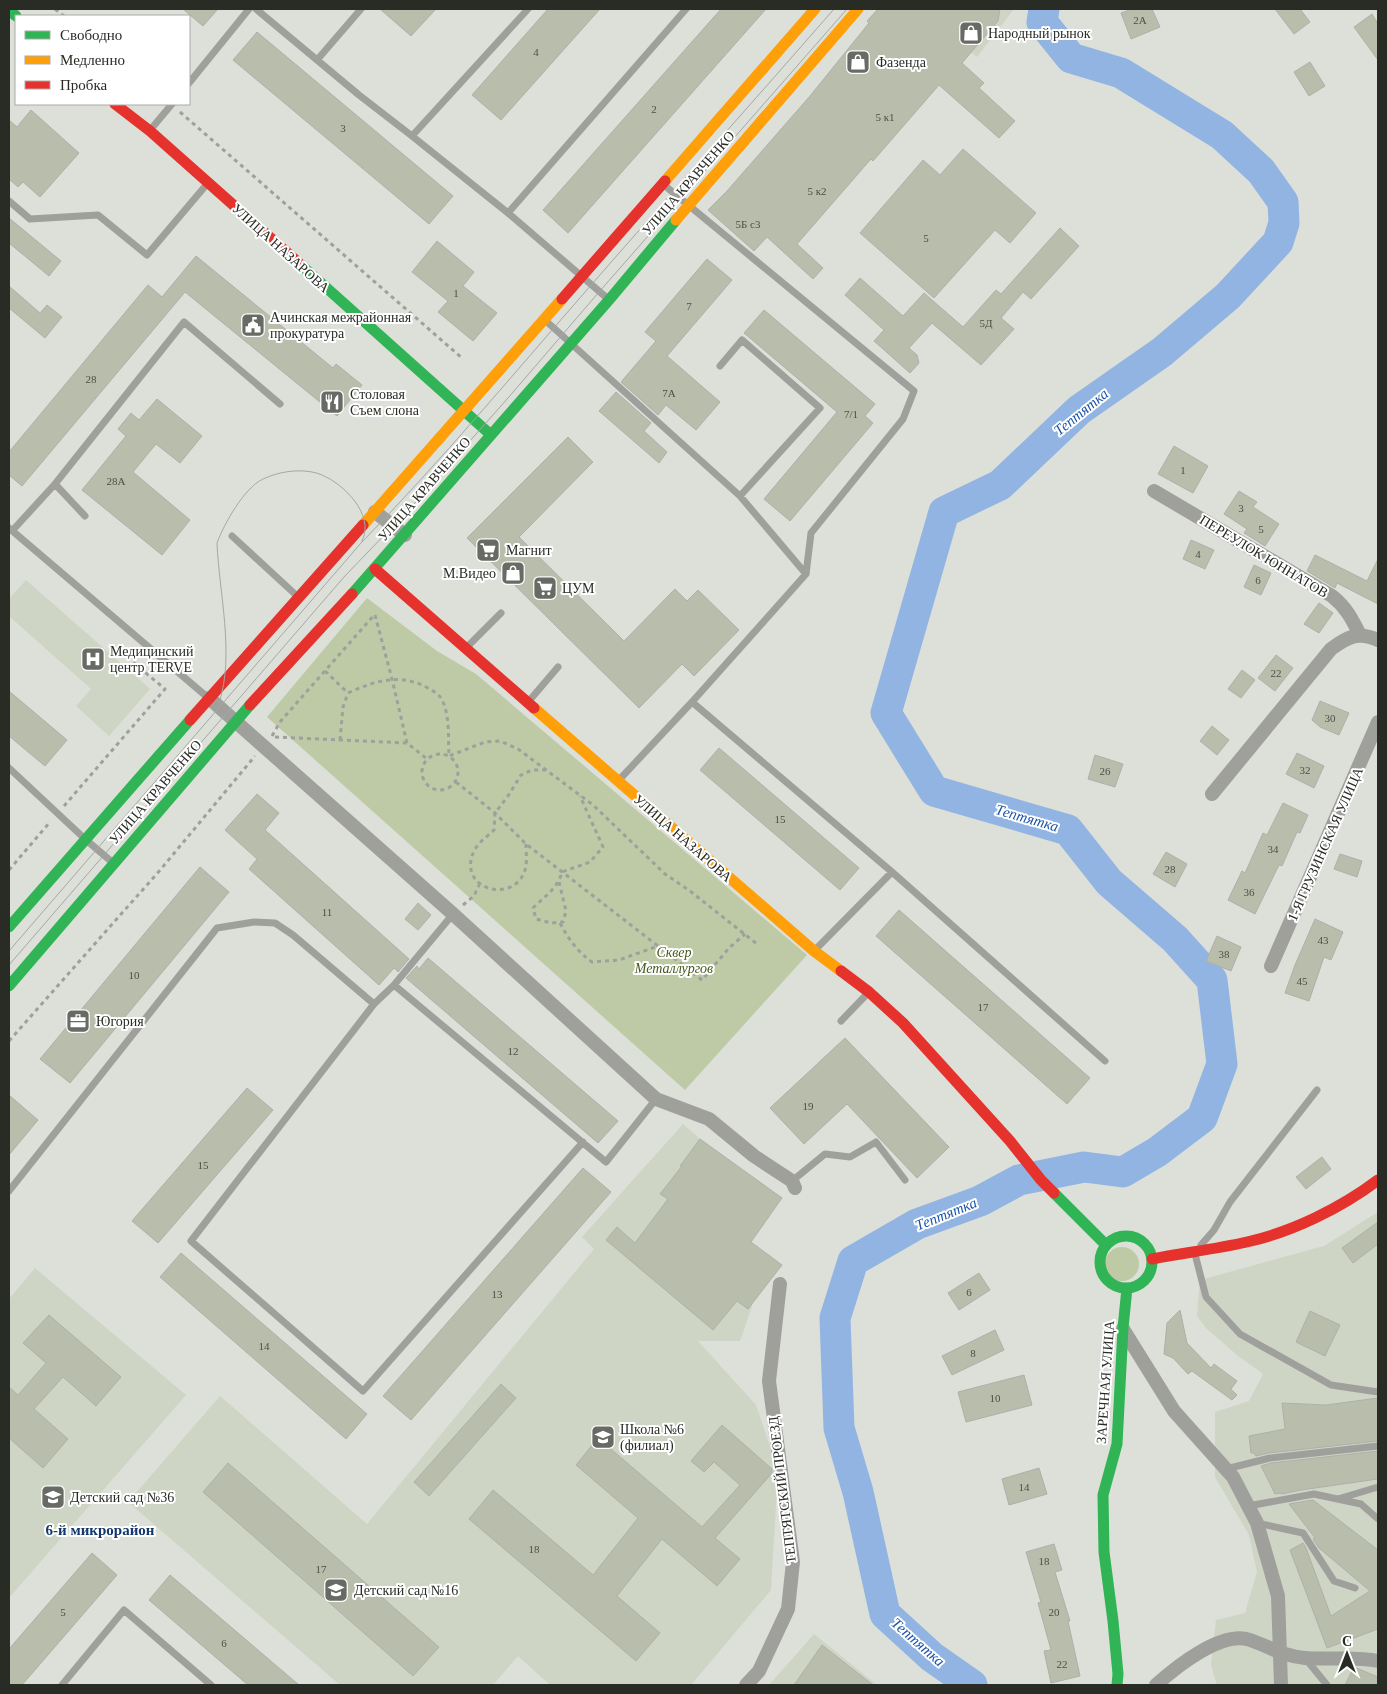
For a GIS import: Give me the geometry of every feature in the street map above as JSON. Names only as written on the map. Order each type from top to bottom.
[{"type":"main road","name":"УЛИЦА КРАВЧЕНКО","points":[[9,927],[299,597],[351,547],[375,512],[815,9]]},
{"type":"main road","name":"УЛИЦА КРАВЧЕНКО","points":[[9,986],[235,722],[372,566],[405,534],[609,300],[687,206],[858,9]]},
{"type":"main road","name":"УЛИЦА НАЗАРОВА","points":[[116,105],[150,131],[491,435]]},
{"type":"main road","points":[[396,488],[424,512]]},
{"type":"main road","name":"УЛИЦА НАЗАРОВА","points":[[372,566],[617,782],[814,951],[869,992],[903,1023],[1010,1141],[1041,1180],[1106,1245]]},
{"type":"main road","points":[[1152,1259],[1248,1242],[1312,1221],[1365,1190],[1378,1180]]},
{"type":"main road","points":[[1119,1237],[1131,1237],[1139,1240],[1148,1249],[1152,1259],[1147,1276],[1141,1283],[1130,1288],[1118,1287],[1107,1281],[1100,1268],[1101,1254],[1106,1245],[1119,1237]]},
{"type":"main road","name":"ЗАРЕЧНАЯ УЛИЦА","points":[[1117,1685],[1118,1674],[1113,1620],[1104,1552],[1103,1495],[1117,1444],[1127,1288]]},
{"type":"street","name":"ПЕРЕУЛОК ЮННАТОВ","points":[[1154,491],[1332,596],[1350,614],[1360,635]]},
{"type":"street","points":[[375,512],[405,534]]},
{"type":"street","points":[[1212,794],[1331,649],[1345,639],[1360,635],[1378,640]]},
{"type":"street","points":[[209,698],[235,722],[268,742],[656,1099],[709,1119],[754,1156],[794,1184]]},
{"type":"street","name":"1-Я ГРУЗИНСКАЯ УЛИЦА","points":[[1271,966],[1378,722]]},
{"type":"street","name":"ТЕПТЯТСКИЙ ПРОЕЗД","points":[[746,1685],[759,1671],[788,1609],[791,1588],[793,1562],[769,1381],[780,1284]]},
{"type":"street","points":[[1123,1328],[1174,1411],[1233,1477],[1258,1523],[1278,1596],[1281,1685]]},
{"type":"street","points":[[1156,1685],[1198,1652],[1227,1640],[1248,1639],[1281,1654],[1305,1658],[1361,1658],[1378,1661]]},
{"type":"lane","points":[[190,82],[249,9]]},
{"type":"lane","points":[[256,9],[316,60],[508,213],[609,300]]},
{"type":"lane","points":[[316,60],[361,9]]},
{"type":"lane","points":[[412,136],[528,9]]},
{"type":"lane","points":[[508,213],[686,9]]},
{"type":"lane","points":[[150,131],[171,105]]},
{"type":"lane","points":[[9,201],[30,219],[98,215],[147,255],[208,183]]},
{"type":"lane","points":[[617,782],[692,702],[806,574],[811,533],[903,419],[914,391],[662,184]]},
{"type":"lane","points":[[544,319],[740,496],[806,574]]},
{"type":"lane","points":[[209,698],[10,530],[55,484],[184,322],[280,404]]},
{"type":"lane","points":[[720,366],[742,340],[820,408],[740,496]]},
{"type":"lane","points":[[55,484],[85,516]]},
{"type":"lane","points":[[232,536],[299,597]]},
{"type":"lane","points":[[465,649],[500,613]]},
{"type":"lane","points":[[527,703],[558,667]]},
{"type":"lane","points":[[692,702],[892,872],[1105,1061]]},
{"type":"lane","points":[[9,768],[85,839],[114,863]]},
{"type":"lane","points":[[814,951],[892,872]]},
{"type":"lane","points":[[453,914],[394,985],[374,1004],[191,1241],[363,1391],[582,1142]]},
{"type":"lane","points":[[9,1191],[217,928],[254,922],[275,923],[294,935],[374,1004]]},
{"type":"lane","points":[[394,985],[606,1162],[656,1099]]},
{"type":"lane","points":[[842,1021],[869,992]]},
{"type":"lane","points":[[1317,1090],[1230,1202],[1214,1230],[1195,1252],[1206,1297],[1240,1334],[1331,1385],[1378,1392]]},
{"type":"lane","points":[[794,1184],[826,1154],[850,1157],[876,1142],[905,1180]]},
{"type":"lane","points":[[1226,1469],[1270,1458],[1378,1446]]},
{"type":"lane","points":[[1337,1499],[1378,1487]]},
{"type":"lane","points":[[1248,1506],[1314,1494],[1361,1504],[1378,1519]]},
{"type":"lane","points":[[1258,1523],[1303,1533],[1334,1582],[1355,1588]]},
{"type":"lane","points":[[62,1685],[124,1610],[211,1685]]},
{"type":"lane","points":[[1305,1658],[1327,1685]]},
{"type":"path","points":[[173,105],[462,358]]},
{"type":"path","points":[[9,1041],[161,869],[268,742],[280,722],[375,614],[407,743],[427,760]]},
{"type":"path","points":[[9,870],[165,689],[129,659]]},
{"type":"path","points":[[325,671],[348,693]]},
{"type":"path","points":[[340,740],[343,707],[348,693],[365,685],[392,679],[403,679],[422,684],[437,692],[443,701],[446,714],[449,756]]},
{"type":"path","points":[[268,742],[340,740],[407,743]]},
{"type":"path","points":[[449,756],[485,742],[500,741],[518,749],[592,805],[665,874],[690,891],[757,944]]},
{"type":"path","points":[[437,754],[449,756],[454,759],[459,770],[456,782],[452,786],[440,790],[429,786],[423,776],[424,764],[437,754]]},
{"type":"path","points":[[526,844],[524,874],[512,887],[500,889],[485,888],[479,884],[471,871],[472,860],[475,850],[494,830],[495,813],[521,775],[532,770],[547,770]]},
{"type":"path","points":[[456,782],[495,813],[526,844],[702,980],[729,948],[745,934]]},
{"type":"path","points":[[562,872],[590,862],[604,848],[580,795]]},
{"type":"path","points":[[560,923],[563,922],[566,912],[560,882],[562,872]]},
{"type":"path","points":[[560,882],[533,908],[536,919],[560,923]]},
{"type":"path","points":[[453,914],[474,896],[479,884]]},
{"type":"path","points":[[560,923],[570,942],[580,954],[592,962],[619,960],[658,946]]},
{"type":"shaded area","name":"Народный рынок","points":[[918,9],[1014,9],[977,57]]},
{"type":"shaded area","points":[[26,580],[150,689],[109,736],[76,706],[91,689],[9,616],[9,599]]},
{"type":"shaded area","name":"Школа №6 (филиал)","points":[[683,1124],[766,1196],[744,1233],[766,1265],[740,1341],[698,1341],[756,1405],[778,1470],[771,1590],[691,1685],[550,1685],[518,1656],[493,1685],[340,1685],[128,1502],[220,1396],[367,1524],[594,1249],[582,1237]]},
{"type":"shaded area","points":[[1378,1212],[1378,1685],[1217,1685],[1211,1665],[1216,1620],[1245,1613],[1257,1572],[1249,1535],[1215,1477],[1215,1412],[1249,1401],[1263,1374],[1237,1355],[1206,1328],[1197,1316],[1200,1280],[1324,1246]]},
{"type":"shaded area","name":"Детский сад №36","points":[[35,1268],[186,1395],[9,1598],[9,1299]]},
{"type":"shaded area","points":[[814,1634],[877,1685],[769,1685]]},
{"type":"green space","name":"Сквер Металлургов","points":[[367,598],[437,651],[476,674],[807,955],[685,1090],[267,717]]},
{"type":"green space","points":[[1122,1247],[1134,1252],[1139,1264],[1134,1276],[1122,1281],[1110,1276],[1105,1264],[1110,1252]]},
{"type":"building","points":[[183,9],[218,9],[203,26]]},
{"type":"building","points":[[380,9],[436,9],[411,36]]},
{"type":"building","points":[[548,9],[600,9],[501,120],[472,95]]},
{"type":"building","points":[[721,9],[766,9],[568,233],[543,210]]},
{"type":"building","points":[[878,9],[1000,9],[998,21],[962,63],[984,83],[979,88],[1015,121],[999,138],[939,85],[797,244],[823,268],[813,279],[767,237],[754,251],[708,210],[810,96],[869,23],[867,21]]},
{"type":"building","points":[[1132,9],[1152,9],[1160,27],[1131,39],[1121,13]]},
{"type":"building","points":[[1275,9],[1300,9],[1310,22],[1294,34]]},
{"type":"building","points":[[1372,14],[1378,24],[1378,60],[1354,27]]},
{"type":"building","points":[[257,32],[453,196],[429,224],[233,60]]},
{"type":"building","points":[[1310,62],[1325,86],[1309,96],[1294,72]]},
{"type":"building","points":[[31,110],[79,153],[40,197],[23,182],[18,187],[9,179],[9,120],[17,127]]},
{"type":"building","points":[[963,149],[1036,213],[1010,243],[995,230],[934,298],[860,233],[923,160],[940,175]]},
{"type":"building","points":[[9,218],[61,261],[49,276],[9,243]]},
{"type":"building","points":[[1060,228],[1079,246],[1031,299],[1023,292],[1001,318],[1014,329],[981,365],[932,323],[909,348],[917,355],[919,363],[910,373],[874,341],[884,330],[845,295],[860,278],[903,316],[924,293],[963,327],[996,290],[1001,294]]},
{"type":"building","points":[[437,241],[474,272],[463,286],[497,313],[473,341],[438,312],[448,301],[412,272]]},
{"type":"building","points":[[196,256],[333,368],[336,364],[362,385],[337,416],[185,292],[22,486],[9,475],[9,452],[148,285],[162,297]]},
{"type":"building","points":[[707,259],[732,280],[667,356],[720,402],[696,430],[666,405],[658,415],[621,382],[656,341],[645,332]]},
{"type":"building","points":[[9,286],[40,313],[47,305],[62,317],[45,338],[9,308]]},
{"type":"building","points":[[764,310],[875,404],[865,416],[873,423],[790,521],[764,499],[837,412],[744,333]]},
{"type":"building","points":[[616,392],[651,423],[644,431],[667,452],[659,463],[599,411]]},
{"type":"building","points":[[157,399],[202,436],[180,463],[156,444],[133,472],[190,520],[162,555],[82,490],[126,436],[118,429],[131,413],[139,420]]},
{"type":"building","points":[[568,437],[593,462],[519,537],[624,641],[675,589],[687,601],[698,590],[739,630],[694,676],[682,664],[639,708],[467,538]]},
{"type":"building","points":[[1174,446],[1208,466],[1193,493],[1158,474]]},
{"type":"building","points":[[1239,491],[1257,502],[1253,507],[1279,524],[1265,546],[1244,533],[1247,529],[1224,514]]},
{"type":"building","points":[[1191,540],[1214,550],[1205,569],[1183,559]]},
{"type":"building","points":[[1315,555],[1367,581],[1378,559],[1378,604],[1337,583],[1335,588],[1307,571]]},
{"type":"building","points":[[1254,565],[1271,573],[1261,595],[1244,587]]},
{"type":"building","points":[[1319,603],[1333,613],[1319,633],[1304,624]]},
{"type":"building","points":[[1276,655],[1293,668],[1275,691],[1258,678]]},
{"type":"building","points":[[1242,670],[1255,680],[1241,698],[1228,689]]},
{"type":"building","points":[[9,691],[67,740],[45,766],[9,736]]},
{"type":"building","points":[[1320,701],[1349,713],[1339,735],[1320,727],[1312,720]]},
{"type":"building","points":[[1212,726],[1229,740],[1217,755],[1200,741]]},
{"type":"building","points":[[719,748],[859,868],[840,890],[700,770]]},
{"type":"building","points":[[1297,753],[1324,766],[1314,788],[1286,774]]},
{"type":"building","points":[[1095,755],[1123,764],[1115,787],[1088,779]]},
{"type":"building","points":[[257,794],[279,813],[265,830],[409,959],[398,972],[394,968],[379,985],[249,869],[257,859],[225,830]]},
{"type":"building","points":[[1283,803],[1308,815],[1300,833],[1297,832],[1282,866],[1279,865],[1255,914],[1228,900],[1242,871],[1245,873],[1263,833],[1267,835]]},
{"type":"building","points":[[1166,852],[1187,864],[1175,887],[1153,874]]},
{"type":"building","points":[[1340,854],[1362,861],[1357,877],[1334,869]]},
{"type":"building","points":[[200,867],[229,892],[70,1083],[40,1059]]},
{"type":"building","points":[[418,903],[431,915],[418,930],[405,919]]},
{"type":"building","points":[[899,910],[1090,1078],[1067,1104],[876,936]]},
{"type":"building","points":[[1315,919],[1343,932],[1331,960],[1324,957],[1309,1001],[1285,993]]},
{"type":"building","points":[[1217,936],[1241,947],[1231,971],[1206,961]]},
{"type":"building","points":[[428,958],[618,1121],[598,1143],[406,978],[417,966],[419,969]]},
{"type":"building","points":[[845,1038],[949,1147],[917,1178],[847,1104],[804,1144],[770,1108]]},
{"type":"building","points":[[247,1088],[273,1110],[158,1243],[132,1221]]},
{"type":"building","points":[[9,1095],[38,1120],[9,1155]]},
{"type":"building","points":[[700,1139],[782,1198],[751,1242],[782,1265],[748,1309],[737,1301],[713,1330],[606,1240],[617,1227],[635,1243],[668,1199],[660,1194]]},
{"type":"building","points":[[1322,1157],[1331,1169],[1306,1189],[1296,1177]]},
{"type":"building","points":[[583,1168],[611,1192],[411,1420],[383,1396]]},
{"type":"building","points":[[1378,1222],[1378,1244],[1353,1263],[1342,1248]]},
{"type":"building","points":[[181,1253],[367,1414],[346,1439],[160,1277]]},
{"type":"building","points":[[979,1273],[990,1290],[959,1310],[948,1293]]},
{"type":"building","points":[[1180,1310],[1187,1343],[1211,1368],[1214,1364],[1237,1381],[1231,1389],[1237,1395],[1232,1400],[1192,1371],[1188,1374],[1173,1358],[1164,1354],[1167,1323]]},
{"type":"building","points":[[1310,1311],[1340,1325],[1325,1356],[1296,1342]]},
{"type":"building","points":[[49,1315],[121,1377],[96,1406],[63,1377],[34,1409],[68,1439],[43,1468],[9,1438],[9,1387],[18,1395],[46,1363],[23,1343]]},
{"type":"building","points":[[995,1330],[1004,1350],[952,1375],[942,1356]]},
{"type":"building","points":[[1024,1375],[1032,1405],[966,1422],[958,1392]]},
{"type":"building","points":[[501,1384],[516,1398],[429,1496],[414,1482]]},
{"type":"building","points":[[1378,1398],[1378,1441],[1256,1456],[1254,1453],[1251,1453],[1249,1436],[1285,1429],[1282,1403],[1326,1405]]},
{"type":"building","points":[[722,1425],[772,1469],[772,1473],[715,1538],[740,1559],[717,1586],[662,1539],[617,1596],[660,1633],[636,1661],[469,1519],[493,1490],[593,1575],[638,1518],[576,1465],[598,1438],[702,1527],[740,1485],[714,1462],[704,1472],[691,1461]]},
{"type":"building","points":[[1378,1451],[1378,1479],[1282,1494],[1275,1494],[1261,1466],[1271,1463]]},
{"type":"building","points":[[228,1463],[439,1647],[413,1676],[203,1492]]},
{"type":"building","points":[[1039,1468],[1047,1494],[1009,1505],[1002,1479]]},
{"type":"building","points":[[1313,1500],[1378,1550],[1378,1629],[1327,1648],[1290,1550],[1303,1543],[1331,1616],[1370,1591],[1319,1548],[1313,1539],[1315,1538],[1289,1504]]},
{"type":"building","points":[[1054,1544],[1062,1570],[1055,1572],[1070,1621],[1068,1621],[1080,1676],[1051,1683],[1044,1651],[1051,1650],[1038,1603],[1041,1602],[1026,1552]]},
{"type":"building","points":[[92,1553],[117,1575],[22,1685],[9,1685],[9,1649]]},
{"type":"building","points":[[170,1575],[299,1685],[248,1685],[149,1600]]},
{"type":"building","points":[[822,1645],[873,1685],[794,1685]]},
{"type":"building","points":[[1354,1667],[1378,1677],[1378,1685],[1345,1685]]},
{"type":"waterway","name":"Тептятка","points":[[972,1685],[932,1657],[885,1614],[858,1492],[839,1428],[835,1318],[853,1261],[917,1224],[980,1201],[1019,1180],[1084,1167],[1123,1172],[1157,1152],[1202,1118],[1222,1064],[1212,980],[1175,939],[1109,882],[1068,830],[934,791],[886,713],[944,512],[1000,485],[1079,410],[1162,352],[1228,296],[1278,242],[1284,223],[1283,202],[1261,171],[1222,135],[1121,73],[1071,58],[1042,22],[1044,9]]},
{"type":"tram line","points":[[9,951],[361,543],[450,448],[834,9]]},
{"type":"tram line","points":[[9,965],[344,577],[414,504],[508,398],[847,9]]},
{"type":"tram line","points":[[219,703],[224,684],[226,644],[217,543],[224,526],[249,490],[263,479],[293,471],[312,472],[330,479],[348,493],[361,511],[365,531],[362,541]]},
{"type":"traffic: fast","points":[[9,10],[15,15]]},
{"type":"traffic: fast","points":[[352,594],[609,300],[676,220]]},
{"type":"traffic: fast","points":[[301,265],[491,435]]},
{"type":"traffic: fast","points":[[9,986],[250,705]]},
{"type":"traffic: fast","points":[[9,927],[190,720]]},
{"type":"traffic: fast","points":[[1054,1193],[1106,1245]]},
{"type":"traffic: fast","points":[[1126,1236],[1136,1238],[1144,1244],[1150,1252],[1152,1262],[1150,1272],[1144,1280],[1136,1286],[1126,1288],[1116,1286],[1108,1280],[1102,1272],[1100,1262],[1102,1252],[1108,1244],[1116,1238],[1126,1236]]},
{"type":"traffic: fast","points":[[1117,1685],[1118,1674],[1113,1621],[1104,1552],[1103,1495],[1117,1444],[1127,1288]]},
{"type":"traffic: slow","points":[[665,181],[815,9]]},
{"type":"traffic: slow","points":[[676,220],[858,9]]},
{"type":"traffic: slow","points":[[363,525],[562,299]]},
{"type":"traffic: slow","points":[[534,708],[814,951],[841,971]]},
{"type":"traffic: jam","points":[[116,105],[150,131],[301,265]]},
{"type":"traffic: jam","points":[[562,299],[665,181]]},
{"type":"traffic: jam","points":[[190,720],[363,525]]},
{"type":"traffic: jam","points":[[375,569],[534,708]]},
{"type":"traffic: jam","points":[[250,705],[352,594]]},
{"type":"traffic: jam","points":[[841,971],[869,992],[903,1023],[1010,1141],[1041,1180],[1054,1193]]},
{"type":"traffic: jam","points":[[1152,1259],[1264,1238],[1315,1218],[1348,1200],[1378,1180]]},
{"type":"place","name":"Народный рынок","points":[[971,33]]},
{"type":"place","name":"Фазенда","points":[[858,62]]},
{"type":"place","name":"Ачинская межрайонная прокуратура","points":[[253,325]]},
{"type":"place","name":"Столовая Съем слона","points":[[332,402]]},
{"type":"place","name":"Магнит","points":[[488,550]]},
{"type":"place","name":"М.Видео","points":[[513,573]]},
{"type":"place","name":"ЦУМ","points":[[545,588]]},
{"type":"place","name":"Медицинский центр TERVE","points":[[93,659]]},
{"type":"place","name":"Югория","points":[[78,1021]]},
{"type":"place","name":"Школа №6 (филиал)","points":[[603,1437]]},
{"type":"place","name":"Детский сад №36","points":[[53,1497]]},
{"type":"place","name":"Детский сад №16","points":[[336,1590]]},
{"type":"district","name":"6-й микрорайон","points":[[100,1530]]}]
